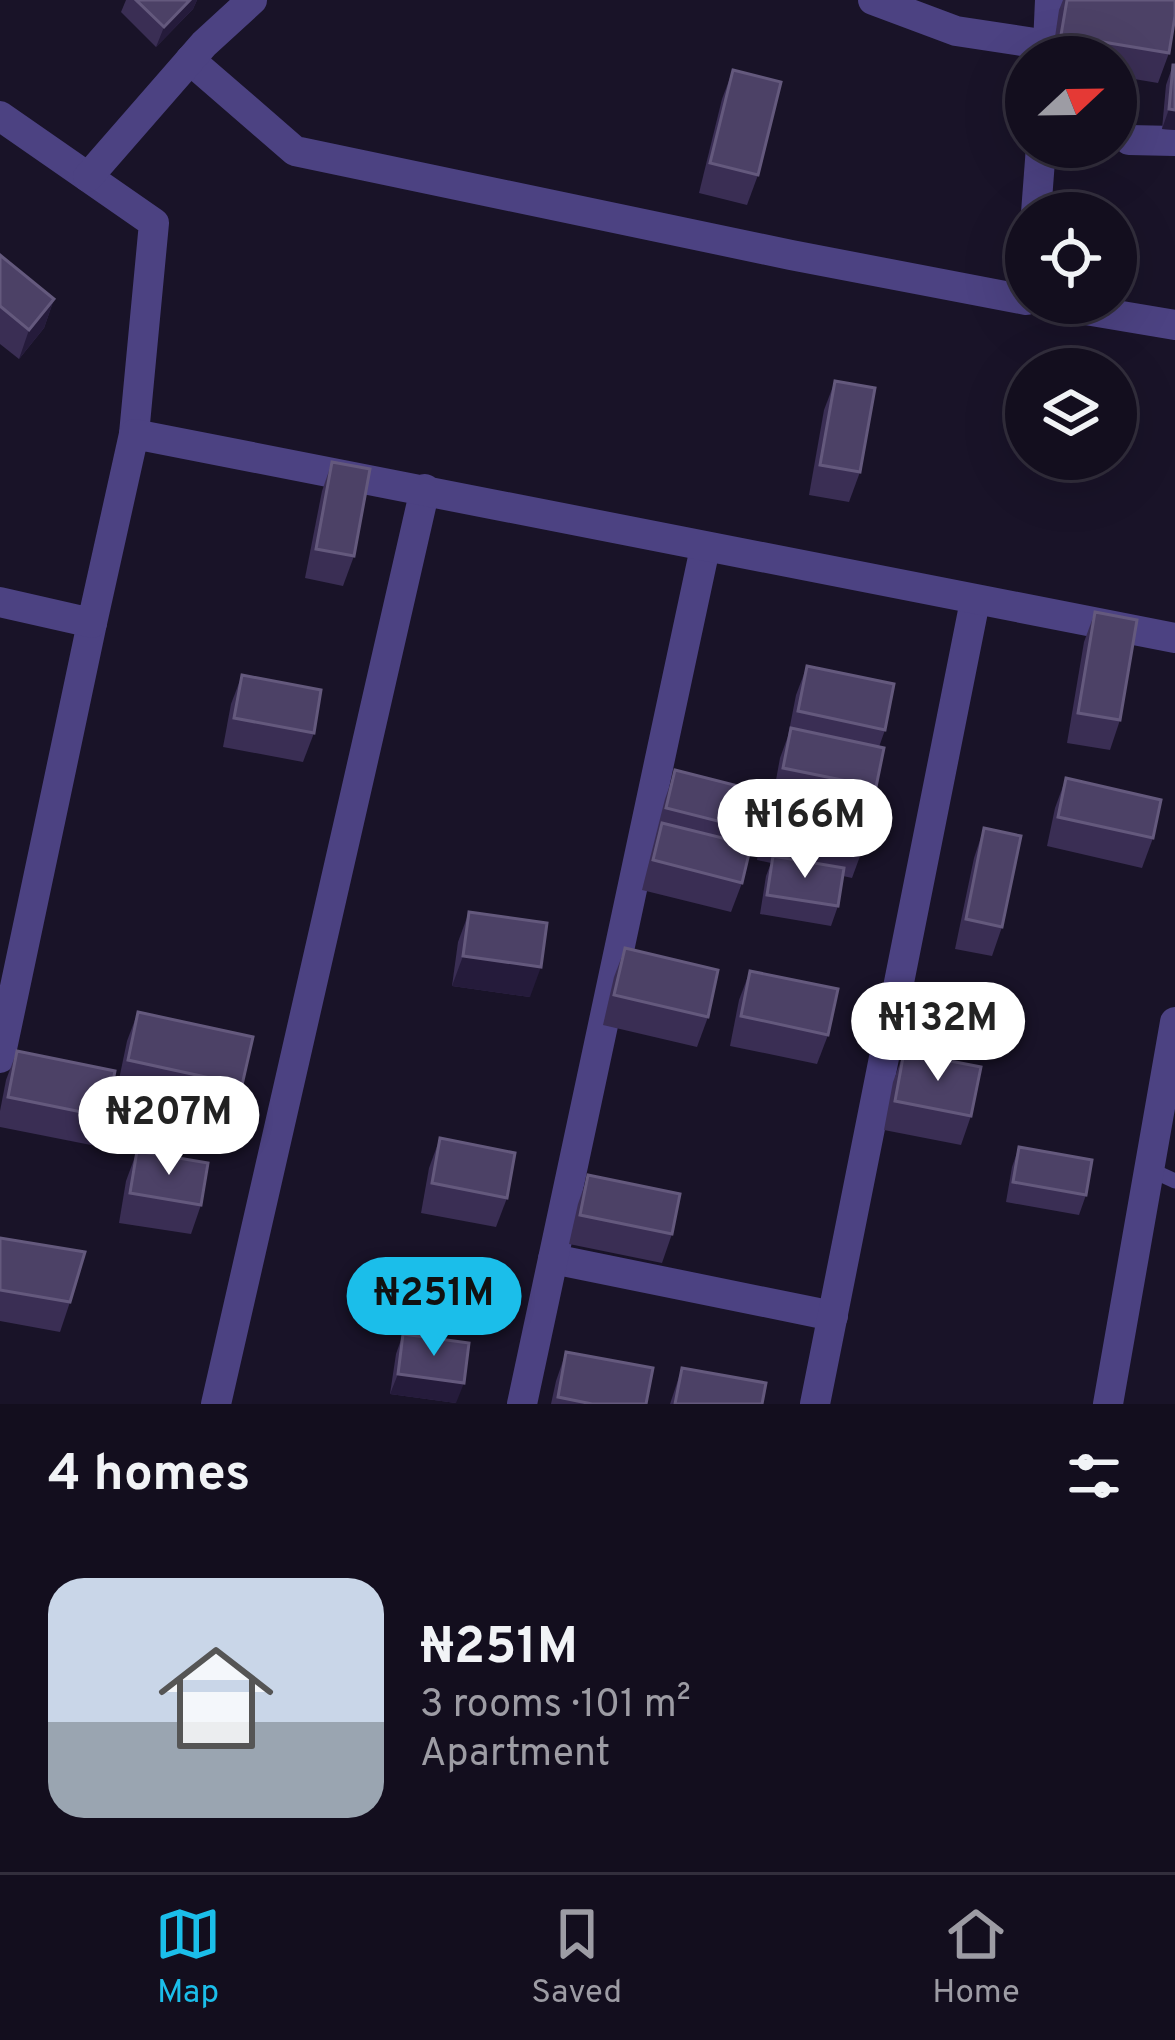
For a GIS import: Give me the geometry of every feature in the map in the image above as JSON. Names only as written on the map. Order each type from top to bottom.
[{"type":"street","points":[[88,177],[190,60],[253,0]]},
{"type":"street","points":[[873,0],[956,31],[1005,42]]},
{"type":"street","points":[[1048,36],[1050,0]]},
{"type":"street","points":[[190,60],[295,151],[1005,296]]},
{"type":"street","points":[[0,116],[154,223],[134,434],[0,1058]]},
{"type":"street","points":[[1137,140],[1175,142]]},
{"type":"street","points":[[1137,319],[1175,325]]},
{"type":"street","points":[[134,434],[1175,638]]},
{"type":"street","points":[[216,1404],[425,489]]},
{"type":"street","points":[[522,1404],[705,548]]},
{"type":"street","points":[[815,1404],[975,601]]},
{"type":"street","points":[[0,602],[92,622]]},
{"type":"street","points":[[1108,1404],[1162,1174],[1175,1022]]},
{"type":"street","points":[[553,1259],[833,1316]]},
{"type":"building","points":[[136,0],[190,0],[164,27]]},
{"type":"building","points":[[1067,0],[1175,0],[1169,53],[1137,48],[1137,36],[1061,35]]},
{"type":"building","points":[[1175,65],[1175,110],[1169,109]]},
{"type":"building","points":[[733,70],[781,82],[758,175],[710,163]]},
{"type":"building","points":[[0,255],[54,299],[29,330],[0,306]]},
{"type":"building","points":[[835,381],[875,388],[860,472],[820,465]]},
{"type":"building","points":[[332,462],[370,469],[354,556],[316,549]]},
{"type":"building","points":[[1095,612],[1137,620],[1120,720],[1078,713]]},
{"type":"building","points":[[807,666],[894,684],[885,730],[798,711]]},
{"type":"building","points":[[242,675],[321,690],[314,733],[234,718]]},
{"type":"building","points":[[791,728],[884,748],[876,787],[783,768]]},
{"type":"building","points":[[675,770],[758,791],[749,829],[666,808]]},
{"type":"building","points":[[1066,778],[1161,800],[1153,838],[1058,817]]},
{"type":"building","points":[[774,789],[870,806],[863,848],[767,831]]},
{"type":"building","points":[[662,823],[751,845],[742,883],[653,860]]},
{"type":"building","points":[[984,828],[1021,836],[1002,927],[966,919]]},
{"type":"building","points":[[773,856],[844,868],[838,906],[767,895]]},
{"type":"building","points":[[469,912],[547,923],[541,967],[463,956]]},
{"type":"building","points":[[625,948],[718,970],[708,1017],[614,995]]},
{"type":"building","points":[[750,971],[838,989],[828,1035],[741,1016]]},
{"type":"building","points":[[138,1012],[253,1037],[242,1085],[128,1060]]},
{"type":"building","points":[[17,1051],[115,1071],[106,1117],[8,1097]]},
{"type":"building","points":[[904,1052],[981,1067],[971,1116],[895,1101]]},
{"type":"building","points":[[440,1138],[515,1153],[507,1198],[432,1183]]},
{"type":"building","points":[[1019,1147],[1092,1160],[1086,1195],[1013,1182]]},
{"type":"building","points":[[137,1151],[208,1163],[201,1205],[130,1193]]},
{"type":"building","points":[[588,1175],[680,1194],[672,1234],[580,1215]]},
{"type":"building","points":[[0,1238],[85,1252],[70,1302],[0,1290]]},
{"type":"building","points":[[403,1334],[469,1343],[464,1383],[398,1374]]},
{"type":"building","points":[[566,1352],[653,1368],[646,1404],[592,1404],[558,1397]]},
{"type":"building","points":[[682,1368],[766,1383],[762,1404],[675,1404]]}]
